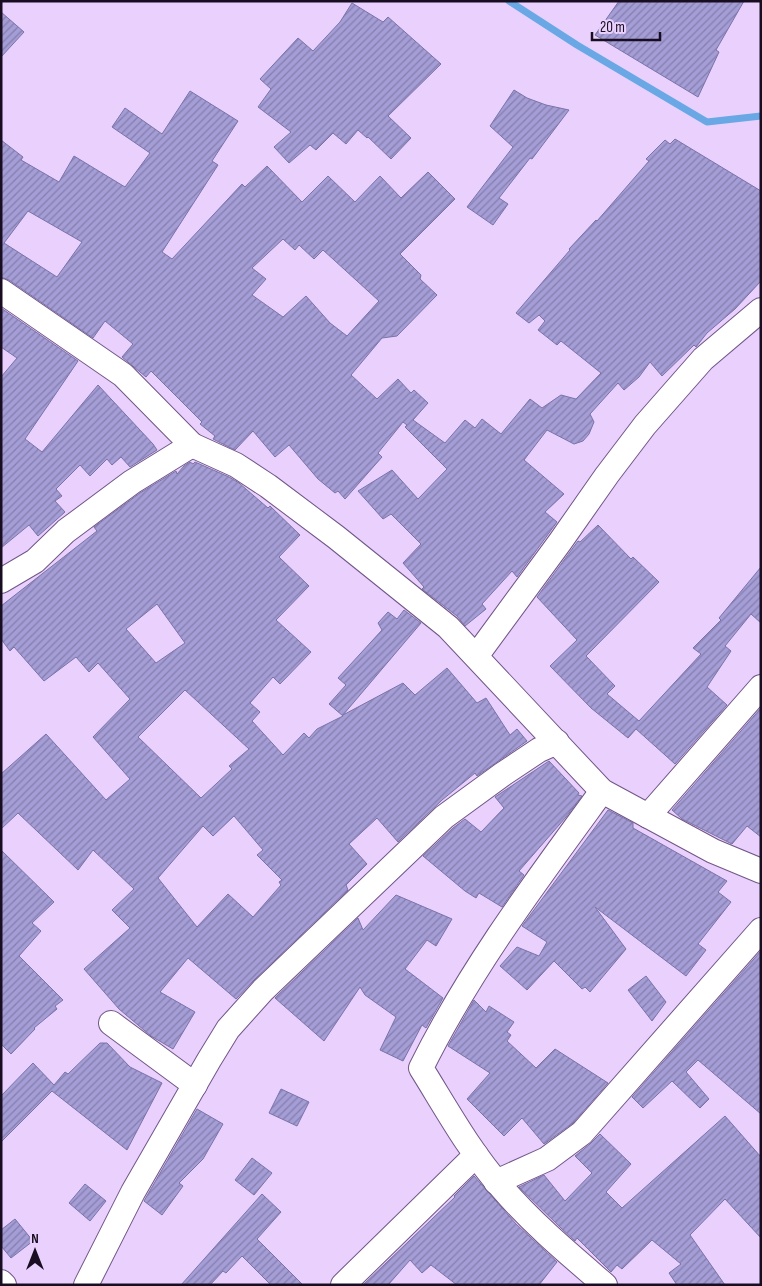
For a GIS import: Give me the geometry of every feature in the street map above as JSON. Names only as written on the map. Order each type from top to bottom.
[{"type":"street","points":[[1,291],[122,375],[192,445],[236,465],[276,492],[336,537],[441,621],[477,655],[602,791],[713,851],[761,871]]},
{"type":"street","points":[[477,655],[645,425],[703,359],[761,310]]},
{"type":"street","points":[[1,581],[34,561],[66,531],[132,482],[192,445]]},
{"type":"street","points":[[648,816],[761,687]]},
{"type":"street","points":[[86,1285],[133,1192],[228,1029],[263,990],[444,818],[503,774],[539,750],[557,742]]},
{"type":"street","points":[[602,791],[518,906],[451,1011],[421,1068],[476,1155],[496,1182],[560,1246],[605,1285]]},
{"type":"street","points":[[496,1182],[547,1159],[582,1133],[761,930]]},
{"type":"street","points":[[111,1023],[195,1085]]},
{"type":"street","points":[[343,1285],[476,1155]]},
{"type":"street","points":[[1,1282],[4,1285]]},
{"type":"building","points":[[619,1],[744,1],[716,50],[719,52],[698,97],[595,35]]},
{"type":"building","points":[[352,3],[383,22],[388,17],[441,64],[388,116],[411,138],[391,159],[358,130],[346,144],[333,133],[316,150],[310,145],[289,163],[274,147],[291,132],[258,107],[271,89],[260,79],[298,38],[313,51],[340,22]]},
{"type":"building","points":[[1,12],[24,32],[1,57]]},
{"type":"building","points":[[514,90],[527,98],[546,105],[569,110],[532,159],[530,158],[499,198],[508,204],[493,225],[467,207],[513,147],[490,126]]},
{"type":"building","points":[[190,91],[238,121],[212,161],[218,165],[162,252],[172,259],[242,184],[245,187],[267,166],[302,202],[328,176],[355,202],[380,176],[401,198],[428,172],[455,199],[400,254],[421,275],[420,279],[437,295],[397,336],[382,338],[351,375],[377,399],[398,379],[411,393],[414,390],[428,403],[413,420],[445,443],[465,420],[475,428],[482,419],[501,434],[530,399],[542,408],[561,395],[576,399],[601,373],[561,341],[557,345],[538,330],[545,321],[539,315],[529,323],[516,313],[569,249],[597,221],[649,161],[646,159],[665,140],[670,144],[675,139],[761,191],[761,281],[735,309],[707,333],[696,347],[694,345],[662,376],[650,362],[639,377],[624,390],[618,383],[590,414],[594,422],[589,434],[583,441],[574,444],[547,430],[524,460],[564,494],[545,512],[557,522],[517,577],[512,571],[482,604],[486,609],[465,626],[457,616],[422,589],[424,587],[403,563],[421,544],[391,514],[383,519],[358,491],[392,470],[418,499],[447,469],[405,427],[407,425],[403,422],[378,453],[382,457],[345,499],[338,491],[335,493],[318,479],[289,445],[275,457],[253,431],[235,450],[213,439],[215,436],[200,424],[202,422],[151,371],[146,377],[122,357],[133,344],[105,321],[93,338],[9,280],[1,277],[1,140],[23,157],[21,160],[59,182],[74,156],[125,187],[150,153],[112,127],[125,108],[162,134]],"holes":[[[28,211],[82,242],[57,277],[4,243]],[[283,239],[295,250],[299,245],[314,259],[323,250],[379,301],[347,336],[330,323],[306,296],[283,317],[252,295],[266,279],[252,268]]]},
{"type":"building","points":[[1,308],[78,361],[25,439],[42,452],[98,385],[157,450],[130,467],[121,457],[112,465],[107,459],[90,476],[80,465],[56,489],[62,496],[55,501],[65,512],[38,536],[29,525],[1,548],[1,377],[17,358],[1,347]]},
{"type":"building","points":[[190,462],[193,464],[195,462],[229,477],[239,483],[268,508],[270,506],[300,535],[279,557],[309,586],[276,620],[311,652],[280,684],[273,677],[250,703],[260,712],[252,721],[283,755],[304,733],[309,738],[317,729],[343,716],[329,704],[346,685],[338,678],[382,630],[378,623],[388,612],[397,619],[404,610],[421,623],[343,715],[403,683],[415,695],[447,668],[477,703],[486,698],[510,735],[517,729],[527,741],[477,776],[475,773],[442,800],[398,842],[377,818],[349,844],[367,864],[346,885],[348,890],[236,999],[188,958],[160,992],[195,1012],[173,1049],[151,1036],[119,1009],[84,969],[130,928],[112,910],[134,889],[93,850],[78,870],[18,813],[1,829],[1,774],[46,734],[106,800],[130,779],[93,737],[130,699],[98,663],[89,672],[76,657],[44,681],[14,647],[10,651],[1,639],[1,606],[97,531],[94,527],[140,493],[176,471],[177,474]],"holes":[[[157,604],[185,643],[156,663],[126,629]],[[185,690],[249,749],[229,766],[232,769],[201,798],[138,737]],[[234,816],[263,850],[257,855],[282,880],[279,882],[281,885],[253,917],[228,894],[197,927],[158,878],[203,826],[213,836]]]},
{"type":"building","points":[[598,525],[631,559],[633,557],[659,582],[586,656],[615,686],[607,694],[639,721],[701,654],[693,648],[721,620],[719,618],[761,567],[761,623],[751,614],[725,646],[731,651],[707,687],[727,705],[675,764],[636,729],[628,738],[591,708],[550,666],[577,640],[537,597],[578,541],[580,542]]},
{"type":"building","points":[[761,708],[761,837],[747,826],[732,844],[682,819],[672,810]]},
{"type":"building","points":[[549,761],[579,793],[578,795],[582,796],[519,871],[524,875],[502,907],[479,893],[476,898],[465,891],[423,856],[465,819],[481,832],[504,808],[495,797]]},
{"type":"building","points":[[608,810],[633,823],[633,828],[727,881],[718,892],[731,902],[698,944],[706,950],[686,976],[595,907],[626,949],[590,992],[585,987],[582,989],[554,961],[527,990],[500,966],[517,947],[539,956],[547,942],[522,926]]},
{"type":"building","points":[[1,850],[54,902],[32,923],[41,931],[19,956],[63,1000],[55,1006],[57,1009],[34,1028],[11,1054],[1,1044]]},
{"type":"building","points":[[396,895],[452,919],[436,946],[427,940],[405,969],[443,998],[426,1028],[422,1025],[403,1061],[380,1050],[396,1017],[365,995],[360,987],[324,1041],[275,998],[358,918],[363,930]]},
{"type":"building","points":[[761,951],[761,1114],[698,1060],[686,1072],[709,1099],[700,1108],[672,1081],[643,1108],[632,1097]]},
{"type":"building","points":[[646,976],[666,1002],[652,1021],[628,990]]},
{"type":"building","points":[[474,1000],[486,1012],[489,1006],[514,1022],[507,1032],[511,1035],[507,1041],[536,1068],[555,1049],[608,1083],[573,1123],[544,1144],[522,1118],[504,1136],[467,1099],[490,1073],[448,1046]]},
{"type":"building","points":[[100,1043],[107,1043],[130,1067],[162,1083],[127,1150],[52,1091],[1,1142],[1,1096],[33,1063],[54,1085],[65,1072],[68,1074]]},
{"type":"building","points":[[281,1089],[309,1102],[297,1126],[269,1113]]},
{"type":"building","points":[[197,1109],[223,1124],[203,1159],[179,1183],[183,1186],[162,1215],[144,1201]]},
{"type":"building","points":[[725,1116],[761,1157],[761,1238],[725,1199],[690,1235],[725,1285],[677,1285],[669,1273],[681,1264],[652,1240],[622,1269],[617,1265],[611,1272],[577,1238],[575,1241],[519,1187],[544,1175],[565,1201],[592,1173],[575,1156],[600,1134],[631,1164],[606,1192],[622,1208]]},
{"type":"building","points":[[252,1158],[272,1173],[254,1195],[235,1180]]},
{"type":"building","points":[[474,1176],[516,1224],[557,1262],[539,1285],[457,1285],[431,1265],[422,1273],[410,1260],[388,1285],[363,1285],[455,1197]]},
{"type":"building","points":[[85,1184],[106,1201],[90,1221],[69,1203]]},
{"type":"building","points":[[262,1194],[281,1212],[257,1239],[303,1285],[271,1285],[242,1256],[226,1273],[223,1271],[210,1285],[181,1285]]},
{"type":"building","points":[[15,1219],[33,1241],[11,1258],[1,1246],[1,1230]]},
{"type":"waterway","points":[[509,1],[577,45],[707,122],[761,116]]}]
